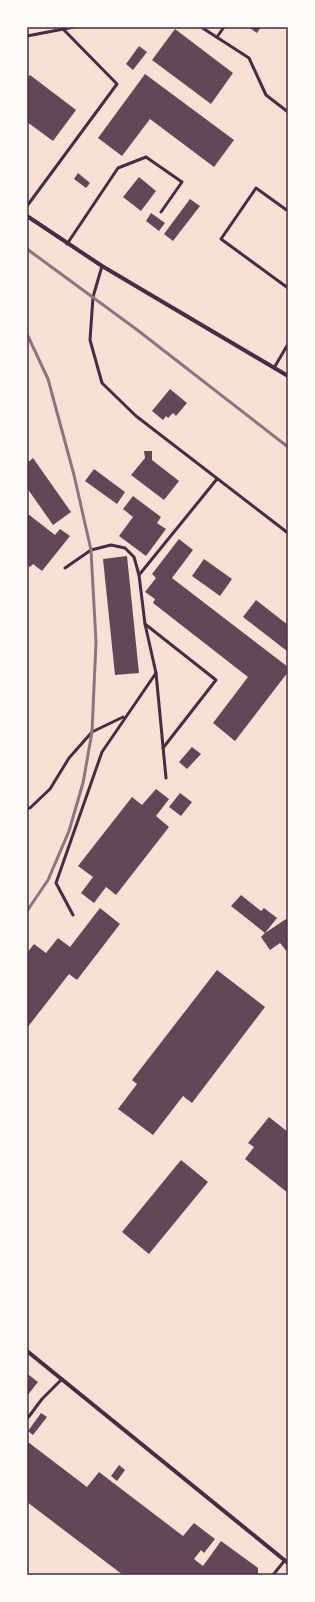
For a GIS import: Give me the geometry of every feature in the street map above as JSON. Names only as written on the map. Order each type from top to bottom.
[{"type":"street","points":[[27,216],[102,266],[288,376]]},
{"type":"street","points":[[27,1351],[287,1562]]},
{"type":"lane","points":[[27,36],[74,27]]},
{"type":"lane","points":[[201,27],[249,58],[266,95],[288,112]]},
{"type":"lane","points":[[217,37],[224,27]]},
{"type":"lane","points":[[27,206],[117,84],[64,30]]},
{"type":"lane","points":[[67,244],[118,168],[146,157],[182,182],[161,212]]},
{"type":"lane","points":[[288,211],[256,188],[221,239],[288,288]]},
{"type":"lane","points":[[102,266],[93,297],[90,340],[102,382],[136,416],[288,533]]},
{"type":"lane","points":[[274,368],[288,344]]},
{"type":"lane","points":[[139,576],[217,479]]},
{"type":"lane","points":[[65,568],[91,550],[111,545],[125,548],[134,557],[139,576],[145,624],[156,673],[166,778]]},
{"type":"lane","points":[[145,624],[216,680],[163,748]]},
{"type":"lane","points":[[73,915],[56,883],[102,752],[156,673]]},
{"type":"lane","points":[[27,808],[30,808],[50,789],[69,758],[92,732],[125,717]]},
{"type":"lane","points":[[27,1419],[42,1399],[62,1379]]},
{"type":"lane","points":[[273,1575],[287,1562]]},
{"type":"building","points":[[248,27],[261,27],[257,33]]},
{"type":"building","points":[[175,29],[233,73],[211,104],[152,60]]},
{"type":"building","points":[[139,46],[147,52],[133,70],[126,64]]},
{"type":"building","points":[[145,74],[234,140],[214,167],[150,119],[122,156],[98,138]]},
{"type":"building","points":[[30,75],[76,110],[53,141],[27,122],[27,79]]},
{"type":"building","points":[[78,173],[90,183],[86,188],[74,179]]},
{"type":"building","points":[[139,177],[156,191],[141,211],[123,197]]},
{"type":"building","points":[[190,199],[200,206],[173,241],[164,234]]},
{"type":"building","points":[[151,213],[165,223],[159,231],[146,221]]},
{"type":"building","points":[[170,389],[187,403],[176,416],[173,413],[168,418],[166,416],[163,420],[152,411]]},
{"type":"building","points":[[144,451],[152,451],[152,460],[179,481],[164,500],[131,475],[145,458]]},
{"type":"building","points":[[33,458],[71,512],[53,525],[27,488],[27,463]]},
{"type":"building","points":[[94,469],[125,492],[117,504],[85,481]]},
{"type":"building","points":[[133,496],[161,517],[157,523],[166,529],[146,556],[119,536],[133,517],[123,509]]},
{"type":"building","points":[[28,514],[55,535],[60,529],[70,536],[42,571],[33,564],[30,567],[27,565]]},
{"type":"building","points":[[179,539],[193,550],[172,578],[288,667],[288,672],[235,741],[213,723],[248,677],[153,603],[155,599],[145,592],[156,578],[152,574]]},
{"type":"building","points":[[127,556],[139,673],[115,675],[103,559]]},
{"type":"building","points":[[204,559],[232,579],[220,596],[192,576]]},
{"type":"building","points":[[256,600],[288,625],[287,651],[243,617]]},
{"type":"building","points":[[192,747],[201,754],[187,769],[179,762]]},
{"type":"building","points":[[156,789],[169,799],[156,816],[169,827],[116,895],[106,887],[94,903],[81,893],[93,877],[78,866],[132,797],[142,805]]},
{"type":"building","points":[[180,793],[192,802],[181,816],[169,807]]},
{"type":"building","points":[[241,895],[261,911],[264,908],[277,918],[265,933],[231,906]]},
{"type":"building","points":[[100,908],[120,924],[77,980],[69,974],[27,1028],[27,953],[34,944],[46,953],[58,938],[70,947]]},
{"type":"building","points":[[286,919],[288,921],[288,953],[280,943],[270,950],[261,937]]},
{"type":"building","points":[[217,970],[265,1007],[192,1103],[183,1096],[153,1135],[118,1109],[137,1084],[132,1080]]},
{"type":"building","points":[[269,1117],[288,1132],[288,1193],[245,1159],[254,1147],[248,1143]]},
{"type":"building","points":[[181,1160],[208,1182],[149,1254],[122,1232]]},
{"type":"building","points":[[29,1375],[38,1382],[27,1396],[27,1377]]},
{"type":"building","points":[[41,1413],[47,1417],[33,1435],[28,1431]]},
{"type":"building","points":[[28,1442],[87,1487],[99,1472],[183,1536],[194,1523],[215,1539],[204,1553],[201,1550],[194,1559],[203,1566],[221,1541],[258,1568],[258,1575],[123,1575],[27,1502]]},
{"type":"building","points":[[119,1465],[125,1470],[117,1481],[111,1476]]},
{"type":"railway","points":[[27,249],[136,329],[288,447]]},
{"type":"railway","points":[[27,334],[48,379],[74,475],[91,550],[96,642],[92,732],[83,783],[69,831],[48,880],[27,911]]}]
